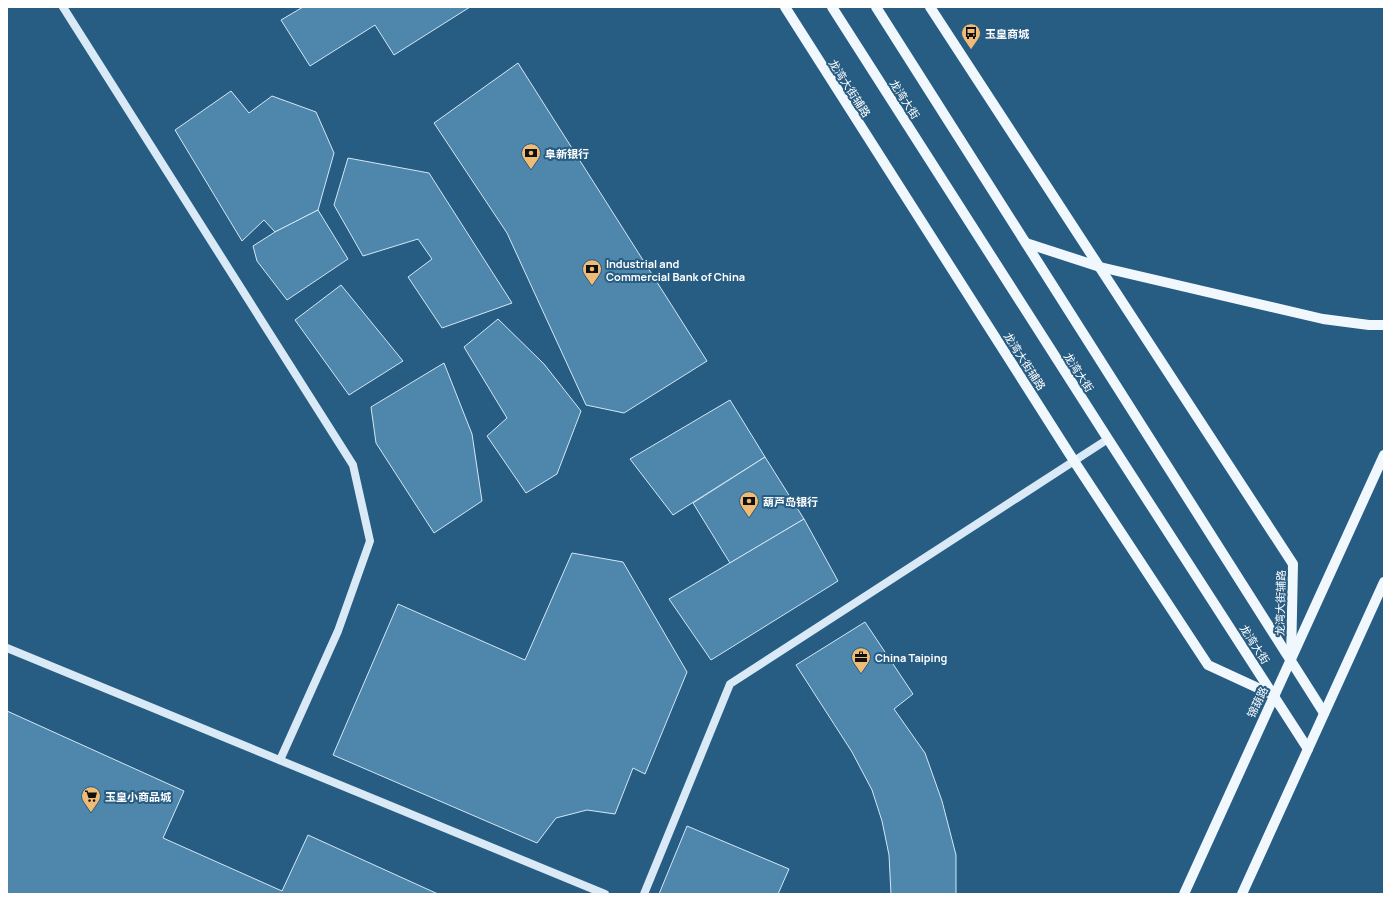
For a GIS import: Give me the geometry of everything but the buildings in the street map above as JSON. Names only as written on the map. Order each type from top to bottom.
[{"type":"main road","name":"龙湾大街辅路","points":[[785,7],[1074,461],[1208,665],[1274,695]]},
{"type":"main road","name":"龙湾大街","points":[[832,7],[1308,749]]},
{"type":"main road","name":"龙湾大街","points":[[876,7],[1324,713]]},
{"type":"main road","name":"龙湾大街辅路","points":[[930,7],[1293,564],[1291,660]]},
{"type":"main road","points":[[1026,242],[1100,267],[1323,319],[1369,325],[1384,325]]},
{"type":"main road","name":"锦葫路","points":[[1184,894],[1384,455]]},
{"type":"main road","points":[[1242,894],[1384,582]]},
{"type":"street","points":[[63,7],[353,465],[370,541],[338,631],[280,760]]},
{"type":"street","points":[[644,894],[730,684],[1108,439]]},
{"type":"street","points":[[7,648],[605,894]]},
{"type":"place","name":"玉皇商城","points":[[971,50]]},
{"type":"place","name":"阜新银行","points":[[531,170]]},
{"type":"place","name":"Industrial and Commercial Bank of China","points":[[592,286]]},
{"type":"place","name":"葫芦岛银行","points":[[749,518]]},
{"type":"place","name":"China Taiping","points":[[861,674]]},
{"type":"place","name":"玉皇小商品城","points":[[91,813]]}]
